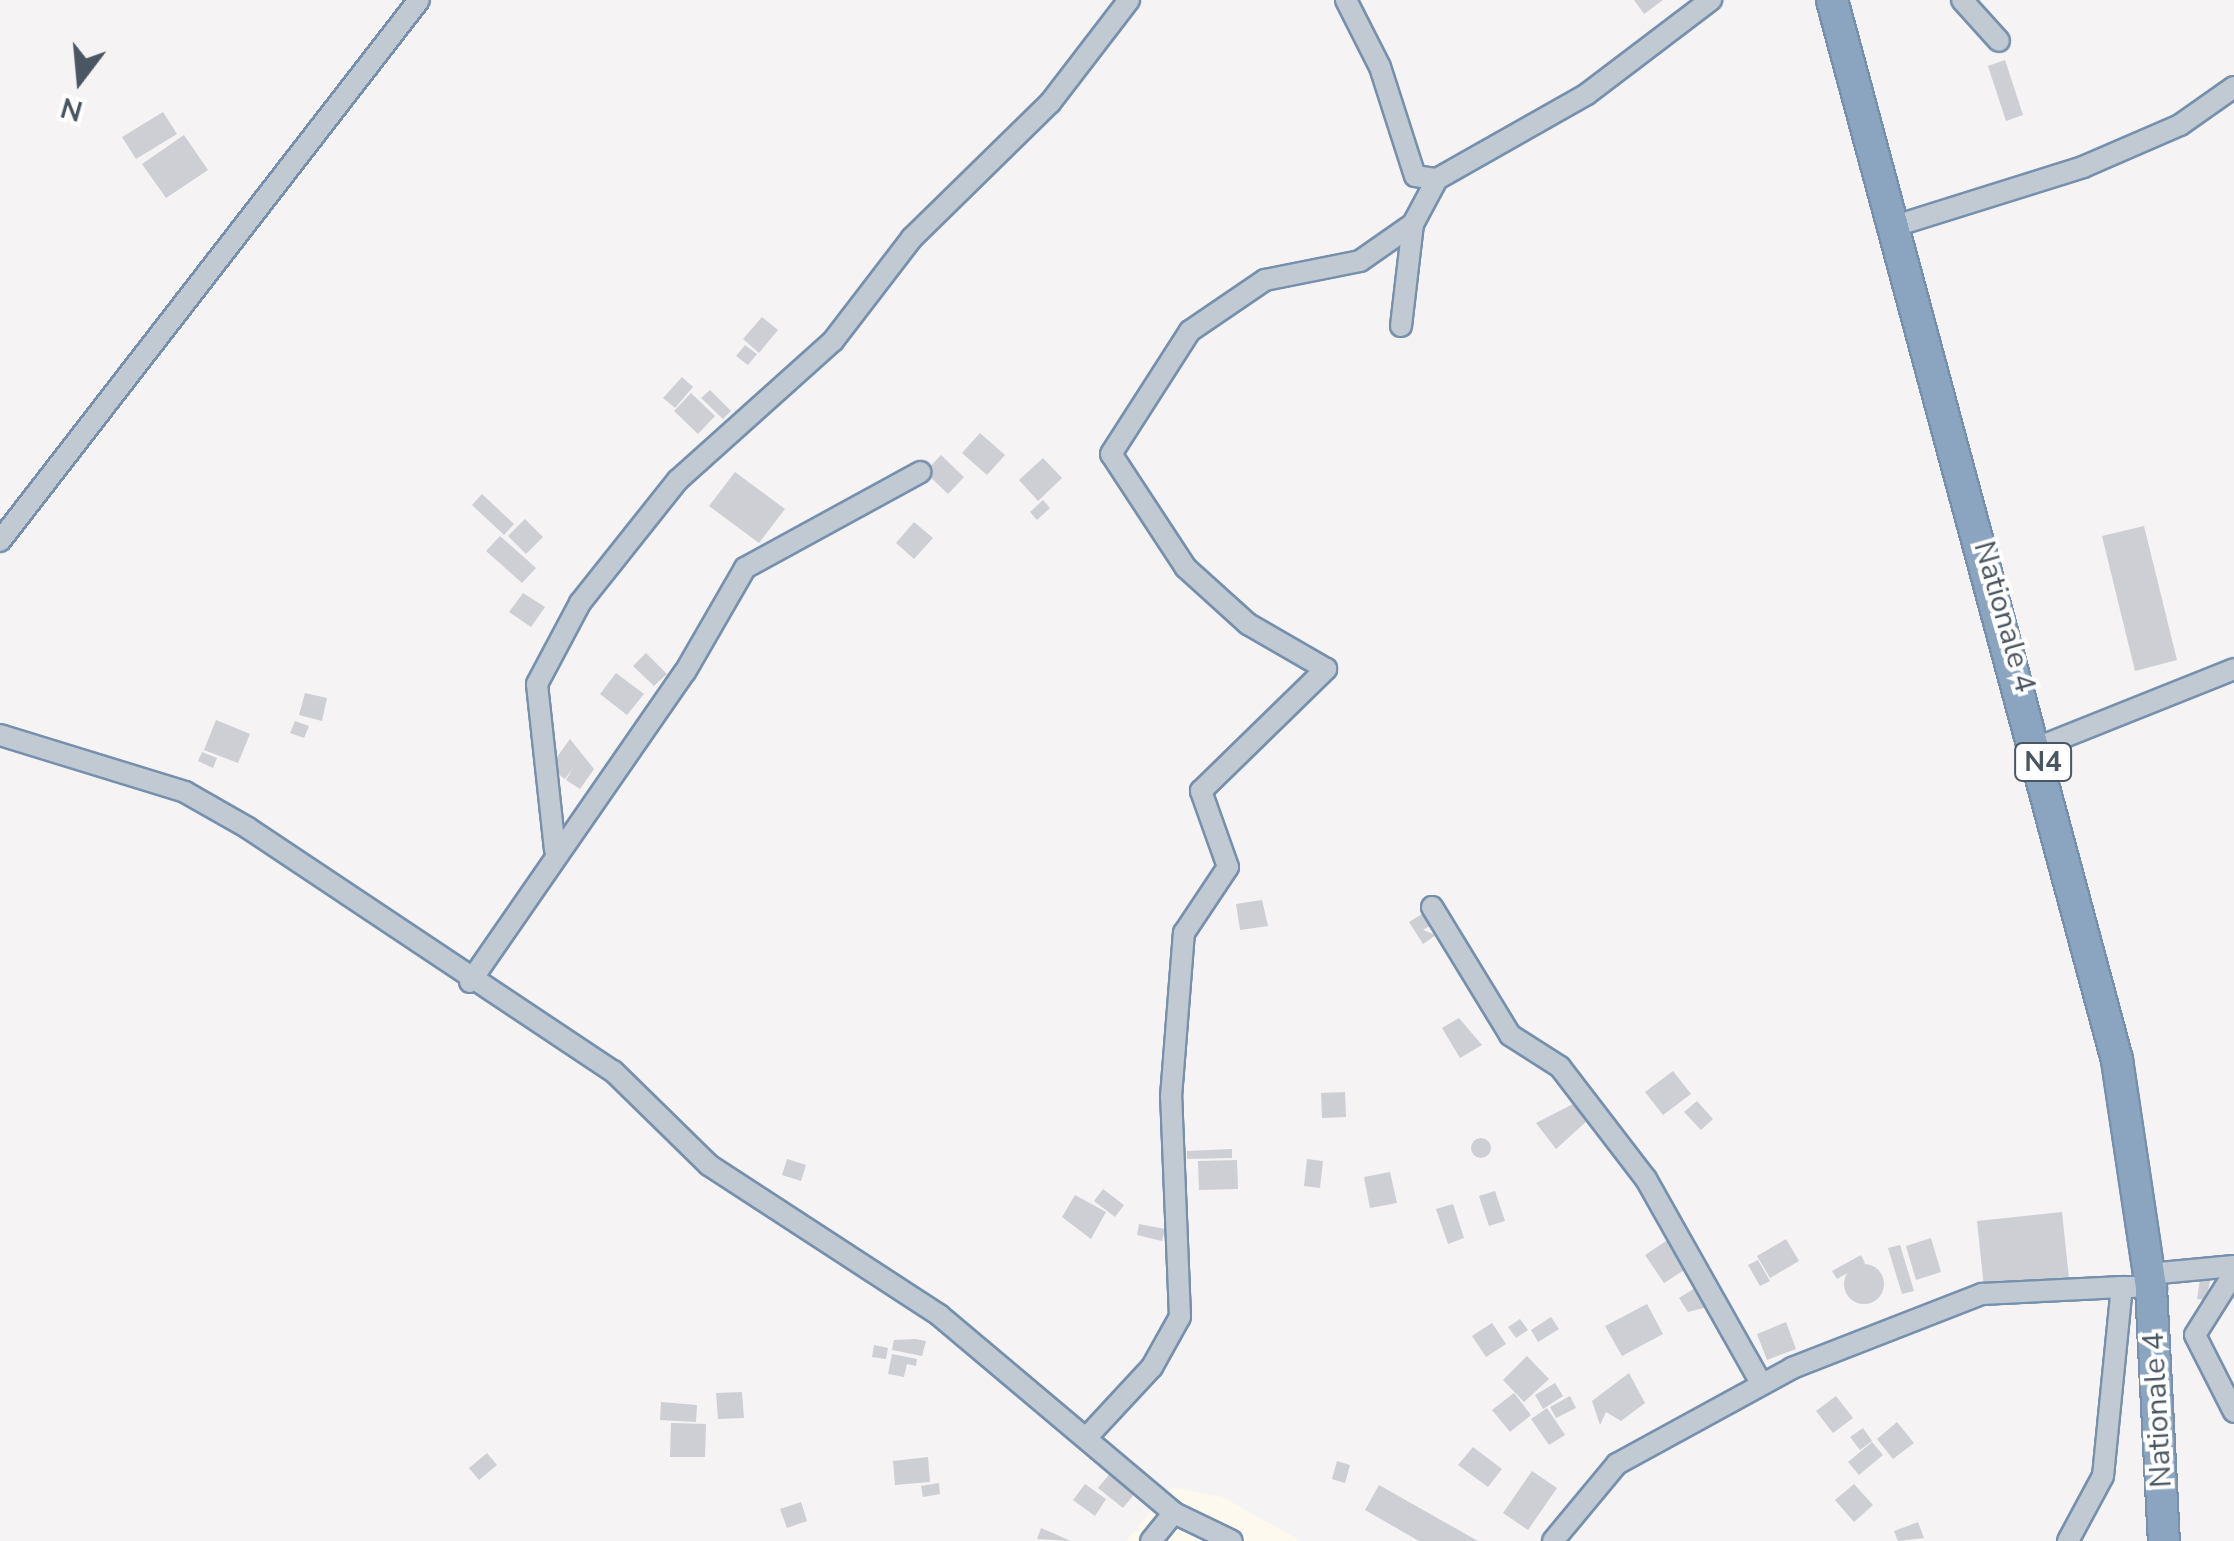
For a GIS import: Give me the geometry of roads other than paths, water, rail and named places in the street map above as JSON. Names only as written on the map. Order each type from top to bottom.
[{"type":"highway","name":"Nationale 4","points":[[1832,0],[2039,746],[2117,1060],[2164,1541]]},
{"type":"street","points":[[0,541],[419,0]]},
{"type":"street","points":[[556,850],[537,684],[580,603],[678,480],[833,340],[912,238],[1050,103],[1129,0]]},
{"type":"street","points":[[1346,0],[1380,67],[1415,176],[1438,179]]},
{"type":"street","points":[[1401,326],[1413,224],[1438,179],[1587,94],[1711,0]]},
{"type":"street","points":[[1962,0],[1999,41]]},
{"type":"street","points":[[1895,226],[2083,168],[2180,125],[2234,87]]},
{"type":"street","points":[[1087,1437],[1152,1367],[1180,1317],[1171,1098],[1184,934],[1228,867],[1201,792],[1326,669],[1248,624],[1186,568],[1111,454],[1190,331],[1266,280],[1360,261],[1413,224]]},
{"type":"street","points":[[470,982],[556,850],[685,672],[745,568],[920,472]]},
{"type":"street","points":[[2039,746],[2234,670]]},
{"type":"street","points":[[0,735],[215,807],[470,982],[614,1070],[709,1165],[940,1316],[1174,1513],[1232,1541]]},
{"type":"street","points":[[1432,907],[1510,1034],[1560,1068],[1646,1179],[1761,1383]]},
{"type":"street","points":[[1553,1541],[1617,1464],[1761,1383],[1982,1294],[2141,1283],[2234,1270]]},
{"type":"street","points":[[2234,1270],[2195,1336],[2234,1412]]},
{"type":"street","points":[[2068,1541],[2108,1453],[2141,1283]]},
{"type":"street","points":[[1151,1541],[1174,1513]]}]
